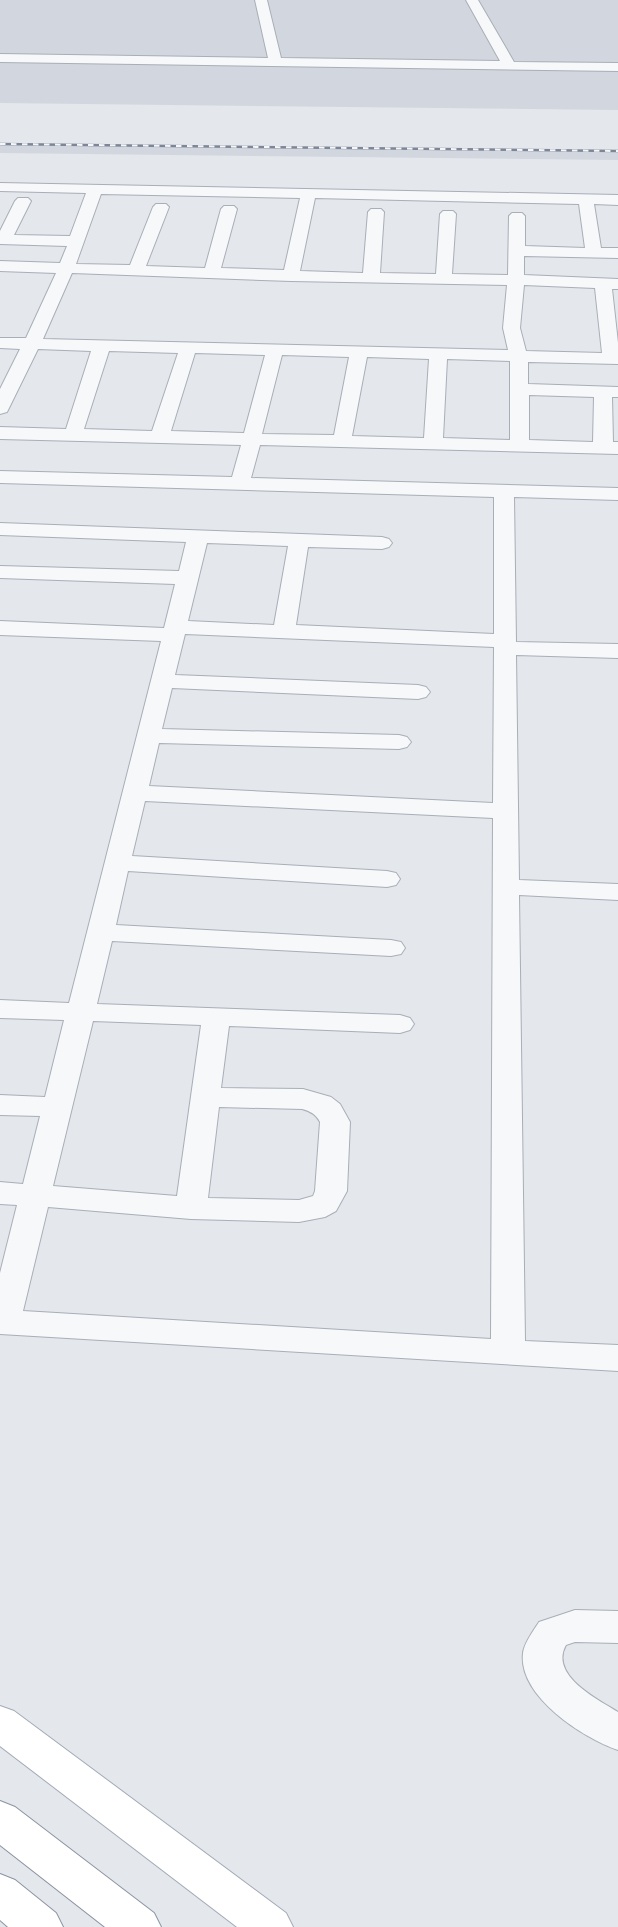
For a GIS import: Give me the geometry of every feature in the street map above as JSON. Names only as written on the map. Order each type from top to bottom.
[{"type":"main road","points":[[0,1723],[272,1927]]},
{"type":"main road","points":[[0,1820],[138,1927]]},
{"type":"main road","points":[[0,1894],[41,1927]]},
{"type":"street","points":[[261,0],[275,62]]},
{"type":"street","points":[[472,0],[509,65]]},
{"type":"street","points":[[0,58],[618,66]]},
{"type":"street","points":[[0,187],[93,196]]},
{"type":"street","points":[[291,276],[309,193]]},
{"type":"street","points":[[0,200],[23,201],[93,196],[309,193],[618,200]]},
{"type":"street","points":[[0,408],[7,377],[31,343],[55,297],[93,196]]},
{"type":"street","points":[[586,200],[594,252]]},
{"type":"street","points":[[23,201],[2,239],[76,241]]},
{"type":"street","points":[[136,271],[161,206]]},
{"type":"street","points":[[212,273],[229,209]]},
{"type":"street","points":[[371,278],[376,212]]},
{"type":"street","points":[[444,279],[448,214]]},
{"type":"street","points":[[517,216],[516,280],[511,333],[513,344],[519,356],[520,446]]},
{"type":"street","points":[[516,251],[618,253]]},
{"type":"street","points":[[0,266],[610,284],[614,359],[0,343]]},
{"type":"street","points":[[73,435],[102,345]]},
{"type":"street","points":[[160,437],[188,348]]},
{"type":"street","points":[[240,483],[275,350]]},
{"type":"street","points":[[342,441],[359,352]]},
{"type":"street","points":[[433,443],[438,354]]},
{"type":"street","points":[[0,433],[610,448],[610,392],[520,389]]},
{"type":"street","points":[[0,476],[618,494]]},
{"type":"street","points":[[504,491],[508,1352]]},
{"type":"street","points":[[0,528],[382,543]]},
{"type":"street","points":[[198,536],[81,1012],[2,1322],[618,1358]]},
{"type":"street","points":[[284,632],[299,540]]},
{"type":"street","points":[[0,572],[187,578]]},
{"type":"street","points":[[0,628],[284,632],[618,651]]},
{"type":"street","points":[[162,681],[418,692]]},
{"type":"street","points":[[148,736],[399,742]]},
{"type":"street","points":[[135,793],[506,811]]},
{"type":"street","points":[[117,863],[387,879]]},
{"type":"street","points":[[506,887],[618,892]]},
{"type":"street","points":[[100,932],[391,948]]},
{"type":"street","points":[[0,1009],[400,1024]]},
{"type":"street","points":[[191,1208],[216,1017]]},
{"type":"street","points":[[0,1193],[191,1208],[299,1211],[314,1209],[325,1203],[331,1191],[335,1122],[329,1112],[320,1104],[303,1100],[206,1097]]},
{"type":"street","points":[[0,1104],[57,1108]]},
{"type":"street","points":[[618,1628],[575,1626],[553,1633],[542,1652],[546,1676],[571,1704],[618,1733]]},
{"type":"shaded area","points":[[0,0],[618,0],[618,110],[0,103]]},
{"type":"shaded area","points":[[0,144],[618,151],[618,160],[0,153]]},
{"type":"railway","points":[[0,144],[618,151]]}]
